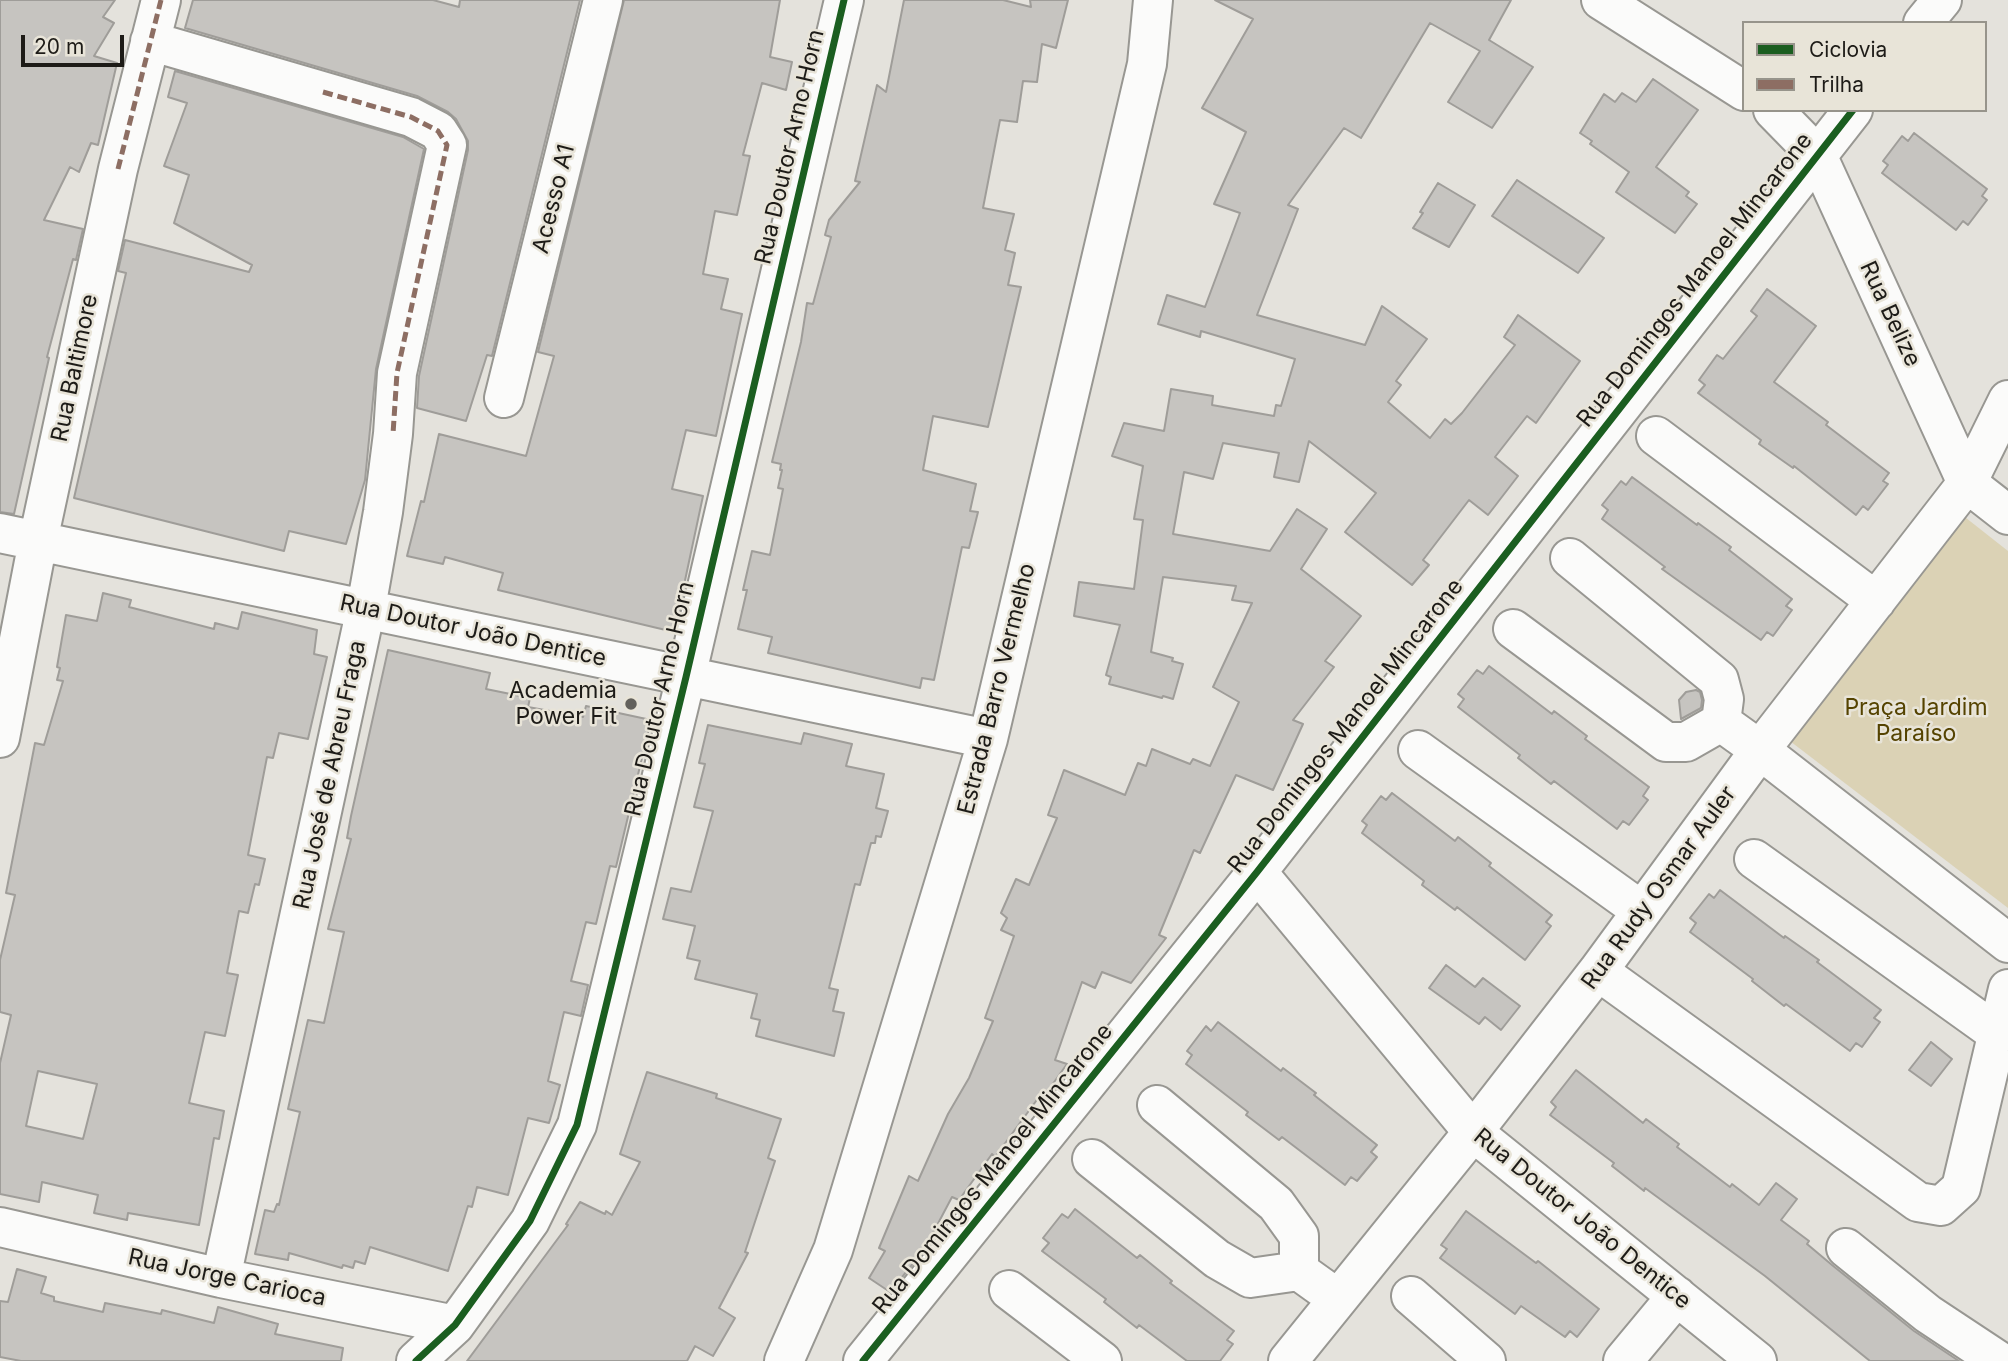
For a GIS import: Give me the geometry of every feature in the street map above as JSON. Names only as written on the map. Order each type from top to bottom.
[{"type":"street","name":"Rua Baltimore","points":[[0,738],[38,541],[118,169],[161,0]]},
{"type":"street","name":"Acesso A1","points":[[504,398],[603,0]]},
{"type":"street","name":"Rua Doutor Arno Horn","points":[[416,1361],[455,1325],[530,1221],[577,1125],[844,0]]},
{"type":"street","name":"Estrada Barro Vermelho","points":[[792,1359],[834,1250],[988,739],[1147,64],[1153,0]]},
{"type":"street","points":[[1601,0],[1742,90]]},
{"type":"street","points":[[1925,21],[1942,0]]},
{"type":"street","name":"Rua José de Abreu Fraga","points":[[150,41],[411,117],[438,131],[447,145],[397,373],[393,434],[383,512],[366,608],[221,1278]]},
{"type":"street","name":"Rua Belize","points":[[1775,112],[1817,155],[1967,483],[2008,515]]},
{"type":"street","name":"Rua Domingos Manoel Mincarone","points":[[863,1361],[1257,872],[1851,112]]},
{"type":"street","name":"Rua Rudy Osmar Auler","points":[[1288,1361],[1473,1132],[1598,971],[1760,750],[1967,483],[2008,400]]},
{"type":"street","points":[[1656,436],[1876,601]]},
{"type":"street","name":"Rua Doutor João Dentice","points":[[0,533],[988,739]]},
{"type":"street","points":[[1570,558],[1719,680],[1724,699],[1721,722]]},
{"type":"street","points":[[1513,629],[1666,742],[1686,742],[1721,722]]},
{"type":"street","points":[[1721,722],[2008,943]]},
{"type":"street","points":[[1418,750],[1642,911]]},
{"type":"street","points":[[1755,859],[1998,1034]]},
{"type":"street","name":"Rua Doutor João Dentice","points":[[1257,872],[1473,1132],[1757,1361]]},
{"type":"street","points":[[1598,971],[1918,1202],[1941,1206],[1961,1188],[2008,989]]},
{"type":"street","points":[[1157,1105],[1276,1203],[1299,1236],[1299,1271]]},
{"type":"street","points":[[1091,1159],[1217,1259],[1250,1278],[1299,1271],[1338,1299]]},
{"type":"street","name":"Rua Jorge Carioca","points":[[0,1227],[221,1278],[455,1325]]},
{"type":"street","points":[[1846,1248],[1928,1314],[1999,1361]]},
{"type":"street","points":[[1009,1290],[1102,1361]]},
{"type":"street","points":[[1411,1296],[1486,1361]]},
{"type":"street","points":[[1623,1361],[1676,1296]]},
{"type":"green space","name":"Praça Jardim Paraíso","points":[[1961,514],[2008,551],[2008,908],[1786,738]]},
{"type":"building","points":[[0,0],[115,0],[103,17],[114,23],[94,56],[117,63],[98,145],[91,143],[79,172],[70,167],[44,220],[83,229],[47,357],[49,358],[14,514],[0,512]]},
{"type":"building","points":[[193,0],[433,0],[459,7],[460,0],[580,0],[492,356],[487,355],[466,421],[417,408],[419,376],[468,150],[468,141],[456,119],[417,96],[185,28]]},
{"type":"building","points":[[624,0],[780,0],[770,57],[792,62],[786,90],[762,83],[743,155],[750,156],[737,215],[715,211],[703,274],[728,279],[721,309],[742,314],[716,436],[686,430],[672,489],[703,496],[674,632],[498,590],[503,573],[445,557],[443,564],[407,556],[421,501],[424,502],[439,434],[526,456],[554,356],[538,352]]},
{"type":"building","points":[[904,0],[1003,0],[1031,7],[1030,0],[1068,0],[1056,48],[1042,44],[1037,82],[1023,81],[1017,122],[1000,120],[983,208],[1014,214],[1005,250],[1015,253],[1008,285],[1021,287],[988,427],[933,416],[923,470],[976,484],[970,511],[978,512],[969,548],[962,547],[934,680],[922,678],[920,688],[768,653],[772,637],[738,629],[752,551],[770,555],[783,489],[778,488],[781,464],[772,462],[801,342],[807,303],[813,304],[831,237],[825,235],[829,220],[860,182],[855,181],[877,85],[886,92]]},
{"type":"building","points":[[1215,0],[1511,0],[1489,40],[1533,67],[1492,128],[1448,102],[1480,51],[1430,23],[1361,138],[1344,128],[1288,205],[1298,209],[1257,315],[1365,345],[1382,306],[1427,339],[1396,381],[1401,385],[1388,402],[1430,438],[1445,419],[1451,424],[1462,413],[1515,345],[1504,337],[1518,315],[1580,361],[1536,423],[1527,416],[1495,457],[1518,476],[1488,515],[1469,500],[1423,560],[1429,565],[1412,585],[1345,532],[1376,493],[1309,441],[1299,482],[1274,477],[1279,453],[1223,443],[1213,479],[1184,472],[1173,534],[1270,551],[1297,509],[1327,529],[1301,569],[1361,616],[1325,661],[1334,667],[1293,720],[1303,724],[1273,790],[1236,775],[1200,853],[1194,850],[1159,935],[1166,938],[1131,983],[1102,972],[1095,988],[1082,982],[1055,1060],[1067,1064],[995,1157],[992,1154],[959,1200],[952,1197],[924,1250],[890,1292],[869,1278],[885,1251],[879,1248],[909,1176],[918,1181],[948,1114],[969,1078],[993,1021],[985,1018],[1014,936],[1001,930],[1007,918],[1001,913],[1016,879],[1029,885],[1057,818],[1048,815],[1064,770],[1125,795],[1138,763],[1146,766],[1152,749],[1190,764],[1193,759],[1210,766],[1239,702],[1213,687],[1252,603],[1232,600],[1236,586],[1163,577],[1151,652],[1173,658],[1172,661],[1183,664],[1173,699],[1109,684],[1111,677],[1106,675],[1120,625],[1074,616],[1079,582],[1134,589],[1143,520],[1134,519],[1143,466],[1112,456],[1124,423],[1164,431],[1171,389],[1213,396],[1212,405],[1274,416],[1276,405],[1281,406],[1295,359],[1201,331],[1200,337],[1158,324],[1167,295],[1205,307],[1240,213],[1214,204],[1246,132],[1202,108],[1253,19]]},
{"type":"building","points":[[175,71],[403,137],[424,149],[376,369],[365,480],[346,544],[289,531],[284,551],[74,498],[126,273],[118,271],[125,240],[249,272],[252,265],[174,223],[189,175],[164,166],[187,103],[168,97]]},
{"type":"building","points":[[1653,79],[1698,110],[1656,167],[1689,192],[1686,196],[1697,204],[1675,233],[1616,192],[1629,172],[1590,144],[1592,141],[1580,133],[1604,94],[1615,102],[1622,93],[1636,102]]},
{"type":"building","points":[[1914,133],[1987,189],[1982,196],[1987,200],[1968,225],[1963,221],[1956,230],[1882,173],[1888,165],[1883,161],[1902,136],[1908,141]]},
{"type":"building","points":[[1517,180],[1604,238],[1578,273],[1492,216]]},
{"type":"building","points":[[1438,183],[1475,205],[1449,247],[1413,228]]},
{"type":"building","points":[[1767,289],[1816,326],[1774,382],[1828,422],[1826,425],[1889,473],[1883,481],[1888,484],[1868,510],[1863,506],[1856,515],[1794,466],[1793,468],[1759,444],[1761,440],[1698,393],[1705,385],[1699,380],[1717,355],[1723,359],[1757,316],[1751,311]]},
{"type":"building","points":[[1632,477],[1731,547],[1729,550],[1792,599],[1786,606],[1792,610],[1773,636],[1767,632],[1761,640],[1662,569],[1665,567],[1602,519],[1608,510],[1602,505],[1621,481],[1626,485]]},
{"type":"building","points":[[103,593],[131,600],[129,607],[214,629],[215,623],[238,629],[242,612],[317,630],[314,654],[327,657],[308,739],[279,733],[273,758],[267,757],[248,855],[265,859],[248,913],[239,911],[227,973],[238,975],[225,1036],[205,1032],[189,1103],[224,1111],[219,1139],[214,1138],[199,1225],[128,1213],[127,1220],[94,1213],[98,1195],[42,1182],[39,1202],[0,1194],[0,1063],[11,1015],[0,1012],[0,960],[15,895],[6,893],[35,743],[44,745],[63,681],[57,680],[60,668],[57,667],[66,615],[97,621]],"holes":[[[38,1071],[97,1084],[83,1139],[26,1126]]]},
{"type":"building","points":[[388,650],[490,673],[486,689],[530,698],[528,707],[583,717],[586,706],[651,720],[616,867],[610,866],[596,924],[586,922],[571,981],[588,985],[581,1016],[564,1012],[548,1081],[560,1085],[549,1123],[528,1118],[508,1195],[477,1187],[472,1207],[468,1206],[448,1271],[370,1247],[365,1264],[355,1261],[353,1268],[343,1265],[342,1268],[289,1253],[288,1260],[255,1254],[265,1210],[274,1212],[277,1204],[279,1205],[300,1112],[288,1109],[308,1020],[324,1023],[344,932],[328,929],[351,839],[347,838],[351,816]]},
{"type":"building","points":[[1489,666],[1552,714],[1554,711],[1587,736],[1585,739],[1649,787],[1643,796],[1648,800],[1629,825],[1623,821],[1617,829],[1554,781],[1551,784],[1518,758],[1520,755],[1458,707],[1464,699],[1458,694],[1477,670],[1483,674]]},
{"type":"building","points":[[1686,692],[1700,692],[1701,708],[1681,719],[1679,700]]},
{"type":"building","points":[[708,725],[801,744],[804,733],[852,744],[846,766],[884,774],[876,808],[888,811],[881,837],[876,836],[875,843],[871,843],[860,885],[855,884],[829,988],[838,990],[833,1011],[844,1013],[834,1056],[756,1036],[760,1020],[751,1018],[757,994],[695,979],[700,961],[687,958],[695,926],[663,919],[671,888],[691,892],[713,811],[694,807],[705,764],[699,763]]},
{"type":"building","points":[[1392,793],[1455,841],[1458,837],[1491,863],[1489,866],[1552,915],[1546,922],[1551,926],[1525,960],[1457,907],[1455,910],[1422,885],[1424,881],[1362,833],[1367,825],[1362,821],[1381,796],[1386,800]]},
{"type":"building","points":[[1720,890],[1784,938],[1785,936],[1819,960],[1817,962],[1881,1010],[1874,1018],[1880,1022],[1862,1047],[1856,1043],[1850,1051],[1786,1004],[1784,1006],[1690,932],[1696,923],[1690,918],[1709,894],[1714,898]]},
{"type":"building","points":[[1446,965],[1475,987],[1483,978],[1520,1006],[1501,1030],[1485,1017],[1479,1024],[1429,988]]},
{"type":"building","points":[[1218,1022],[1281,1071],[1283,1068],[1316,1093],[1314,1095],[1377,1145],[1371,1152],[1377,1157],[1357,1181],[1351,1177],[1345,1185],[1282,1137],[1279,1140],[1186,1064],[1192,1055],[1187,1051],[1206,1026],[1211,1031]]},
{"type":"building","points":[[1931,1042],[1952,1059],[1931,1086],[1909,1070]]},
{"type":"building","points":[[1576,1070],[1643,1123],[1646,1119],[1679,1144],[1677,1147],[1759,1205],[1776,1183],[1797,1199],[1781,1220],[1914,1331],[1959,1361],[1870,1361],[1765,1276],[1645,1188],[1644,1191],[1612,1166],[1614,1163],[1550,1115],[1556,1107],[1551,1102]]},
{"type":"building","points":[[647,1072],[717,1094],[716,1098],[781,1119],[768,1158],[775,1161],[745,1252],[748,1253],[719,1308],[735,1318],[713,1356],[695,1346],[687,1361],[467,1361],[568,1225],[566,1224],[580,1202],[612,1215],[640,1162],[620,1154]]},
{"type":"building","points":[[1075,1209],[1137,1258],[1140,1255],[1172,1281],[1170,1283],[1234,1331],[1227,1340],[1233,1344],[1220,1361],[1187,1361],[1139,1325],[1137,1328],[1104,1302],[1106,1299],[1042,1251],[1049,1243],[1043,1238],[1062,1214],[1068,1218]]},
{"type":"building","points":[[1466,1211],[1536,1263],[1538,1261],[1599,1309],[1577,1337],[1570,1331],[1565,1337],[1521,1306],[1515,1314],[1440,1258],[1447,1249],[1441,1245]]},
{"type":"building","points":[[17,1269],[46,1277],[41,1293],[54,1297],[54,1301],[103,1312],[105,1303],[161,1314],[162,1310],[214,1323],[218,1307],[278,1324],[275,1334],[343,1348],[341,1361],[21,1361],[0,1357],[0,1301],[8,1302]]},
{"type":"marked path","points":[[118,169],[161,0]]},
{"type":"marked path","points":[[323,92],[411,117],[438,131],[447,145],[397,373],[393,434]]},
{"type":"cycle path","points":[[416,1361],[455,1325],[530,1221],[577,1125],[686,677],[844,0]]},
{"type":"cycle path","points":[[863,1361],[1257,872],[1851,112]]},
{"type":"place","name":"Academia Power Fit","points":[[631,704]]}]
